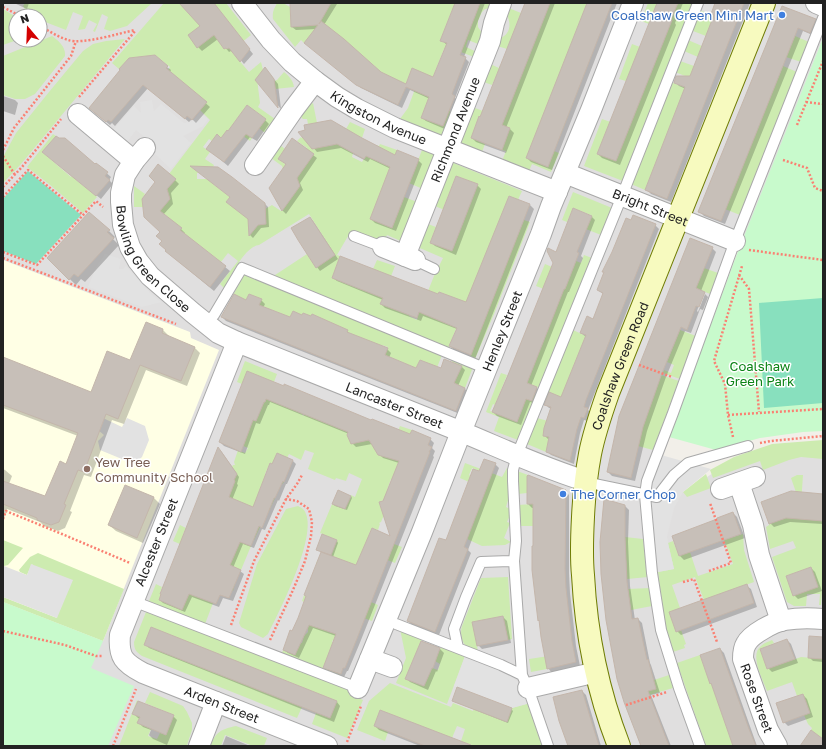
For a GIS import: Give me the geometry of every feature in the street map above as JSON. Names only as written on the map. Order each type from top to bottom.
[{"type":"main road","name":"Coalshaw Green Road","points":[[619,746],[606,711],[594,661],[582,574],[582,545],[586,481],[590,452],[608,393],[764,3]]},
{"type":"street","name":"Richmond Avenue","points":[[410,258],[447,149],[490,41],[494,23],[502,3]]},
{"type":"street","name":"Henley Street","points":[[360,697],[370,658],[422,532],[633,3]]},
{"type":"street","points":[[816,3],[823,6]]},
{"type":"street","name":"Kingston Avenue","points":[[253,7],[271,40],[292,62],[315,81],[348,104],[383,123],[557,192]]},
{"type":"street","points":[[255,165],[315,81]]},
{"type":"street","name":"Bowling Green Close","points":[[78,114],[139,154],[125,176],[122,185],[121,202],[123,225],[130,247],[138,261],[150,276],[206,324]]},
{"type":"street","name":"Bright Street","points":[[565,173],[741,246]]},
{"type":"street","points":[[383,247],[410,258]]},
{"type":"street","name":"Lancaster Street","points":[[206,324],[218,333],[236,342],[569,476],[586,481]]},
{"type":"street","name":"Alcester Street","points":[[113,656],[119,645],[120,635],[133,601],[236,342]]},
{"type":"street","points":[[731,486],[753,525],[759,556],[781,621]]},
{"type":"street","name":"Rose Street","points":[[777,746],[768,730],[743,660],[744,650],[750,638],[758,632],[781,621],[813,618],[823,619]]},
{"type":"street","name":"Arden Street","points":[[113,656],[125,661],[130,666],[143,673],[327,746]]},
{"type":"street","points":[[370,658],[392,667]]},
{"type":"street","points":[[525,682],[597,672]]},
{"type":"street","points":[[199,746],[216,702]]},
{"type":"lane","points":[[548,746],[525,682],[514,561],[516,541],[513,470],[517,455],[698,3]]},
{"type":"lane","points":[[700,746],[679,688],[661,630],[652,573],[645,495],[647,482],[684,382],[741,246],[823,18]]},
{"type":"lane","points":[[354,236],[383,247]]},
{"type":"lane","points":[[410,258],[434,269]]},
{"type":"lane","points":[[206,324],[214,315],[242,268],[487,369]]},
{"type":"lane","points":[[586,481],[657,497],[674,476],[688,463],[748,446]]},
{"type":"lane","points":[[458,648],[454,629],[481,562],[514,561]]},
{"type":"lane","points":[[133,601],[264,652],[360,697]]},
{"type":"lane","points":[[396,624],[501,665],[525,682]]},
{"type":"path","points":[[48,30],[68,40],[76,41],[97,39],[136,30]]},
{"type":"path","points":[[3,150],[14,128],[72,56],[76,41]]},
{"type":"path","points":[[795,131],[823,61]]},
{"type":"path","points":[[806,102],[823,104]]},
{"type":"path","points":[[3,156],[15,175]]},
{"type":"path","points":[[780,167],[783,160],[807,168],[815,188],[823,191]]},
{"type":"path","points":[[3,197],[28,170],[83,215]]},
{"type":"path","points":[[3,252],[37,265],[96,201],[105,209]]},
{"type":"path","points":[[735,449],[728,415],[725,384],[714,361],[739,275],[741,246],[823,260]]},
{"type":"path","points":[[3,258],[176,324]]},
{"type":"path","points":[[739,275],[749,289],[759,412]]},
{"type":"path","points":[[633,362],[684,382]]},
{"type":"path","points":[[728,415],[823,409]]},
{"type":"path","points":[[748,446],[771,441],[823,436]]},
{"type":"path","points":[[226,637],[254,561],[286,499],[302,475]]},
{"type":"path","points":[[709,571],[732,563],[731,486]]},
{"type":"path","points":[[264,652],[305,561],[311,536],[312,522],[309,509],[297,501],[286,499]]},
{"type":"path","points":[[3,518],[6,511],[136,565]]},
{"type":"path","points":[[683,582],[694,579],[717,642]]},
{"type":"path","points":[[3,631],[64,646],[96,656],[113,656]]},
{"type":"path","points":[[113,746],[137,686]]},
{"type":"path","points":[[625,705],[679,688]]},
{"type":"path","points":[[347,742],[360,697]]},
{"type":"shaded area","points":[[3,3],[823,3],[823,38],[800,97],[772,211],[733,256],[652,488],[685,492],[710,475],[736,461],[823,447],[823,746],[3,746]]},
{"type":"shaded area","points":[[152,100],[154,111],[161,104],[184,123],[193,121],[200,113],[208,119],[203,126],[183,136],[191,143],[171,169],[154,153],[158,148],[136,130],[127,142],[113,130],[134,106],[141,113],[140,102]]},
{"type":"shaded area","points":[[105,254],[121,259],[119,269],[123,269],[126,266],[151,294],[161,302],[142,307],[88,287],[96,268]]},
{"type":"shaded area","name":"Yew Tree Community School","points":[[3,260],[190,332],[191,338],[219,350],[103,641],[3,602]]},
{"type":"shaded area","points":[[103,418],[122,427],[127,418],[145,426],[149,440],[142,457],[134,464],[100,450],[98,441],[104,435],[98,430]]},
{"type":"shaded area","points":[[661,455],[711,469],[683,492],[674,508],[667,536],[674,569],[658,572],[650,486]]},
{"type":"shaded area","points":[[3,564],[4,566],[27,575],[31,564],[73,580],[57,618],[3,597]]},
{"type":"shaded area","points":[[465,656],[508,673],[517,681],[530,703],[512,708],[454,686]]},
{"type":"green space","points":[[25,3],[152,3],[127,26],[110,31],[104,29],[108,17],[102,14],[95,32],[93,31],[97,24],[89,20],[85,29],[78,30],[83,16],[73,12],[66,30],[48,23],[48,8],[24,8],[23,6]]},
{"type":"green space","points":[[164,3],[186,3],[186,11],[189,14],[192,14],[214,3],[226,3],[251,35],[232,52],[249,72],[261,62],[265,78],[257,79],[260,103],[258,107],[275,119],[265,133],[259,128],[266,119],[247,105],[233,124],[252,138],[250,141],[239,133],[221,138],[217,135],[212,141],[209,139],[203,147],[210,152],[205,159],[214,165],[213,167],[199,167],[197,179],[213,179],[214,185],[230,197],[226,202],[248,210],[249,227],[257,227],[257,225],[266,224],[265,209],[272,205],[281,211],[290,199],[282,166],[271,158],[280,145],[285,149],[278,159],[292,169],[307,148],[297,141],[301,137],[306,137],[322,147],[334,145],[329,121],[346,129],[350,122],[365,129],[362,138],[349,131],[340,146],[353,153],[352,157],[362,162],[366,156],[370,158],[376,145],[379,146],[380,144],[397,150],[404,197],[420,203],[403,242],[387,235],[383,243],[351,231],[337,255],[340,256],[332,278],[362,290],[371,268],[373,269],[377,260],[395,266],[380,304],[412,310],[409,316],[417,320],[419,312],[435,319],[445,294],[439,292],[438,294],[428,291],[438,266],[443,258],[415,246],[425,223],[436,227],[430,243],[452,251],[465,218],[432,205],[451,162],[522,191],[518,200],[509,196],[497,227],[518,235],[524,220],[530,222],[475,359],[470,357],[487,314],[465,306],[448,349],[272,277],[307,254],[316,268],[335,255],[309,214],[249,250],[234,269],[224,288],[220,284],[238,261],[228,253],[221,262],[181,231],[167,248],[168,217],[159,210],[170,199],[166,190],[175,180],[169,174],[210,120],[200,110],[206,102],[168,70],[170,67],[155,55],[129,58],[119,69],[112,63]],"holes":[[[219,10],[241,38],[224,49],[220,44],[223,42]],[[456,176],[478,184],[465,215],[444,206]],[[376,204],[392,227],[370,219]],[[494,233],[515,242],[503,272]],[[480,270],[501,278],[489,309]]]},
{"type":"green space","points":[[277,3],[283,3],[290,7],[291,27],[308,26],[308,13],[324,14],[331,3],[455,3],[476,12],[480,3],[496,3],[495,7],[485,9],[482,12],[478,21],[478,27],[484,36],[478,44],[468,40],[466,47],[481,54],[479,59],[461,52],[460,55],[444,49],[432,79],[433,87],[421,118],[443,126],[449,111],[456,114],[444,137],[400,119],[408,108],[419,78],[412,68],[405,86],[405,90],[370,75],[375,66],[373,65],[304,43],[301,40],[295,47],[273,19],[273,12]],"holes":[[[452,10],[462,49],[440,41]]]},
{"type":"green space","points":[[541,3],[587,3],[583,14],[604,22],[581,19],[569,50],[590,58],[561,134],[526,158],[548,167],[554,151],[559,153],[551,172],[532,164],[529,171],[502,161],[506,151],[502,150],[510,128],[479,116],[471,138],[485,144],[482,152],[457,142],[470,106],[496,116],[500,108],[485,103],[486,101],[508,109],[499,70],[492,85],[481,81],[488,63],[499,68],[500,65],[522,73],[534,42],[513,34],[507,49],[494,45],[509,30],[508,16],[505,10],[506,7],[521,13],[515,28],[536,37]]},
{"type":"green space","points":[[648,3],[694,3],[623,181],[584,166],[602,119],[628,128],[631,69],[626,81],[619,79],[632,44],[640,47],[653,67],[672,20],[654,12],[649,24],[641,21]],"holes":[[[609,126],[627,133],[616,161],[597,154]]]},
{"type":"green space","points":[[3,9],[8,12],[8,43],[3,45]]},
{"type":"green space","points":[[700,10],[714,16],[706,36],[693,31]]},
{"type":"green space","points":[[52,36],[59,42],[63,47],[65,56],[35,94],[25,99],[15,99],[3,95],[3,56],[23,48],[48,48],[48,38]]},
{"type":"green space","points":[[795,36],[809,42],[801,62],[786,57]]},
{"type":"green space","name":"Coalshaw Green Park","points":[[823,38],[823,431],[803,432],[760,438],[716,450],[669,437],[737,254]]},
{"type":"green space","points":[[125,39],[21,164],[3,183],[3,157],[16,133],[83,51],[93,44]]},
{"type":"green space","points":[[688,40],[702,46],[698,57],[684,51]]},
{"type":"green space","points":[[680,61],[694,66],[690,78],[675,72]]},
{"type":"green space","points":[[783,66],[797,72],[740,215],[725,209]]},
{"type":"green space","points":[[284,72],[293,82],[294,87],[275,89],[274,81],[277,80]]},
{"type":"green space","points":[[671,82],[686,88],[645,190],[631,184]]},
{"type":"green space","points":[[313,103],[317,123],[308,124],[307,119],[303,119],[300,116],[308,106]]},
{"type":"green space","points":[[53,134],[56,136],[42,152],[71,177],[85,160],[76,180],[97,197],[83,213],[27,167]]},
{"type":"green space","points":[[422,150],[437,156],[425,190],[409,183]]},
{"type":"green space","points":[[28,171],[81,215],[36,264],[3,251],[3,199]]},
{"type":"green space","points":[[134,186],[145,194],[142,199],[143,207],[134,207]]},
{"type":"green space","points":[[573,192],[612,208],[601,235],[586,229],[591,215],[573,208],[567,222],[562,220]]},
{"type":"green space","points":[[584,255],[592,258],[539,388],[515,378],[530,375],[541,347],[536,327],[547,332],[558,304],[549,291],[536,286],[545,264],[552,267],[565,289],[576,261],[581,263]]},
{"type":"green space","points":[[704,268],[718,273],[710,294],[696,288]]},
{"type":"green space","points":[[244,275],[442,355],[434,375],[427,363],[420,360],[416,368],[385,355],[388,347],[382,345],[379,353],[315,327],[319,317],[312,314],[307,324],[308,315],[303,313],[299,321],[297,313],[293,311],[290,317],[259,305],[261,299],[249,294],[246,300],[233,295]]},
{"type":"green space","points":[[823,298],[823,403],[764,408],[759,303]]},
{"type":"green space","points":[[573,330],[586,336],[559,403],[545,397]]},
{"type":"green space","points":[[680,330],[696,336],[680,379],[663,373],[664,370],[671,373],[674,365],[667,362]]},
{"type":"green space","points":[[453,359],[473,367],[465,388],[454,383],[456,378],[445,379]]},
{"type":"green space","points":[[245,361],[277,374],[269,395],[302,413],[303,416],[305,414],[342,411],[335,427],[350,433],[348,438],[350,441],[364,439],[379,445],[398,431],[400,426],[412,430],[397,481],[391,479],[387,490],[408,499],[381,501],[381,508],[386,510],[381,522],[379,523],[378,530],[372,528],[369,534],[388,558],[394,544],[402,547],[395,563],[385,559],[368,609],[371,602],[378,605],[372,621],[361,617],[329,632],[336,634],[334,640],[332,641],[333,643],[323,668],[341,675],[340,677],[282,653],[283,650],[295,655],[300,643],[302,643],[304,636],[308,632],[311,620],[304,602],[302,601],[304,595],[318,600],[329,571],[316,565],[317,561],[329,565],[333,556],[331,556],[337,540],[320,533],[332,504],[345,509],[351,495],[355,497],[362,479],[349,473],[346,481],[336,478],[335,480],[308,469],[314,453],[305,450],[301,460],[289,454],[287,458],[277,453],[274,460],[283,469],[270,463],[265,474],[284,482],[281,485],[265,478],[259,491],[275,498],[268,513],[251,506],[248,513],[238,518],[260,527],[254,540],[240,534],[251,546],[241,570],[223,563],[218,577],[235,584],[233,591],[218,585],[206,590],[203,599],[213,603],[205,624],[149,601],[156,584],[162,587],[159,600],[182,610],[186,599],[182,545],[173,541],[180,525],[186,528],[183,534],[184,535],[229,495],[235,481],[230,479],[235,477],[237,474],[231,469],[233,465],[235,465],[234,462],[238,450],[245,453],[248,448],[241,445],[250,419],[256,421],[260,411],[258,399],[265,402],[270,388],[237,382]]},
{"type":"green space","points":[[501,373],[507,375],[495,405],[493,404],[490,411],[517,422],[523,408],[526,391],[536,396],[518,440],[494,431],[499,417],[486,412]]},
{"type":"green space","points":[[661,375],[679,381],[653,450],[638,446],[643,425]]},
{"type":"green space","points":[[537,418],[548,421],[549,437],[546,452],[527,444]]},
{"type":"green space","points":[[823,440],[823,459],[801,457],[763,470],[760,461],[713,478],[710,470],[734,457],[772,444]]},
{"type":"green space","points":[[465,463],[502,477],[507,468],[509,468],[509,497],[506,507],[510,509],[509,512],[511,513],[507,522],[510,523],[504,538],[511,542],[505,545],[482,546],[467,539],[491,475],[472,468],[469,475],[471,476],[469,482],[460,478]]},
{"type":"green space","points":[[517,471],[528,475],[527,493],[518,494]]},
{"type":"green space","points":[[706,474],[711,488],[687,497],[683,492]]},
{"type":"green space","points":[[797,475],[803,475],[800,519],[823,521],[823,580],[821,605],[819,605],[820,594],[807,594],[806,606],[794,606],[787,602],[772,557],[796,548],[793,541],[770,549],[766,527],[798,498],[791,478]],"holes":[[[811,567],[818,587],[793,595],[786,576]]]},
{"type":"green space","points":[[533,504],[533,511],[539,511],[539,515],[533,515],[533,521],[539,521],[539,526],[519,526],[518,505]]},
{"type":"green space","points":[[298,506],[305,511],[308,525],[302,557],[288,592],[268,634],[263,638],[241,627],[239,623],[257,564],[286,509]]},
{"type":"green space","points":[[743,534],[744,550],[754,582],[704,600],[695,577],[672,585],[680,608],[681,630],[686,644],[684,645],[685,648],[673,652],[665,628],[658,572],[674,569],[668,543],[673,541],[679,556],[690,552],[698,576],[733,564],[724,540]]},
{"type":"green space","points":[[625,537],[643,539],[648,577],[627,579]]},
{"type":"green space","points":[[3,540],[23,548],[8,565],[4,566]]},
{"type":"green space","points":[[38,553],[124,589],[103,641],[3,602],[3,597],[57,618],[32,564],[27,575],[19,570],[30,557]]},
{"type":"green space","points":[[508,577],[512,639],[508,640],[503,616],[473,622],[478,652],[469,648],[464,644],[462,639],[461,628],[481,578]]},
{"type":"green space","points":[[650,588],[652,606],[631,610],[628,589]]},
{"type":"green space","points":[[3,602],[103,641],[91,668],[134,686],[108,746],[3,746]]},
{"type":"green space","points":[[146,612],[270,658],[350,691],[349,695],[363,700],[347,738],[312,724],[316,713],[330,718],[337,701],[249,666],[242,683],[302,707],[297,718],[142,656],[134,647],[134,642]],"holes":[[[151,627],[233,680],[144,645]]]},
{"type":"green space","points":[[400,629],[465,656],[447,704],[396,683],[406,658]],"holes":[[[422,639],[441,647],[435,661],[440,664],[438,670],[432,668],[424,686],[405,679]]]},
{"type":"green space","points":[[772,640],[774,643],[760,649],[767,669],[801,657],[823,659],[823,739],[811,730],[812,728],[808,724],[804,715],[810,713],[803,694],[797,696],[792,682],[767,691],[758,668],[756,655],[761,646]]},
{"type":"green space","points":[[700,655],[733,746],[706,746],[677,663]]},
{"type":"green space","points":[[549,656],[547,669],[531,672],[529,659]]},
{"type":"green space","points":[[669,675],[673,688],[649,695],[648,691],[656,689],[654,680]]},
{"type":"green space","points":[[390,683],[451,707],[453,703],[473,711],[474,709],[512,708],[530,703],[544,746],[474,746],[461,741],[465,729],[457,726],[452,738],[380,710],[374,726],[388,732],[385,741],[357,730],[369,701]]},
{"type":"green space","points":[[150,692],[183,706],[192,723],[192,730],[187,746],[119,746],[137,700],[138,701],[132,714],[140,717],[151,729],[148,736],[157,739],[160,733],[166,735],[174,715],[145,703]]},
{"type":"green space","points":[[236,726],[267,738],[264,746],[253,746],[225,735],[221,746],[210,746],[217,734],[226,728]]},
{"type":"building","points":[[179,3],[214,3],[250,49],[240,62],[229,48],[224,49],[214,35],[197,48],[188,35],[200,26]]},
{"type":"building","points":[[290,3],[331,3],[319,24],[321,21],[381,72],[406,84],[412,68],[433,77],[447,43],[440,41],[455,3],[480,3],[460,55],[466,57],[452,94],[455,96],[443,126],[421,118],[429,97],[406,87],[398,105],[356,85],[304,43],[318,25],[291,27]]},
{"type":"building","points":[[525,3],[550,3],[502,125],[510,128],[502,150],[471,138]]},
{"type":"building","points":[[587,3],[612,3],[548,167],[526,158]]},
{"type":"building","points":[[657,3],[678,3],[616,161],[597,154]]},
{"type":"building","points":[[715,3],[744,3],[667,199],[645,190],[685,87],[674,83],[676,76],[690,76],[714,15],[711,14]]},
{"type":"building","points":[[782,6],[816,19],[810,33],[798,28],[721,221],[698,212]]},
{"type":"building","points":[[155,55],[168,66],[166,68],[207,102],[192,120],[187,116],[185,119],[143,85],[111,122],[108,120],[106,122],[89,108],[129,58]]},
{"type":"building","points":[[265,67],[274,79],[278,108],[255,80]]},
{"type":"building","points":[[247,105],[266,119],[252,138],[246,134],[224,162],[206,149],[217,134],[221,138],[227,130],[228,131]]},
{"type":"building","points":[[331,120],[395,155],[397,150],[419,159],[392,228],[370,219],[390,167],[366,156],[364,159],[337,144],[312,149],[298,132],[305,130],[304,125]]},
{"type":"building","points":[[56,136],[59,138],[65,138],[95,164],[96,163],[108,172],[105,176],[110,180],[96,196],[42,152]]},
{"type":"building","points":[[292,138],[314,154],[297,178],[300,186],[282,211],[269,188],[286,164],[278,159]]},
{"type":"building","points":[[158,164],[176,179],[167,189],[170,199],[160,211],[182,228],[180,230],[226,266],[210,287],[165,251],[166,250],[159,244],[162,241],[156,236],[160,232],[144,217],[142,199],[155,182],[149,176]]},
{"type":"building","points":[[190,166],[218,167],[232,177],[265,203],[266,224],[258,225],[249,236],[248,219],[226,202],[230,197]]},
{"type":"building","points":[[456,176],[478,184],[452,251],[430,243]]},
{"type":"building","points":[[509,196],[530,204],[471,355],[449,346],[457,328],[419,312],[417,318],[380,304],[383,298],[332,278],[340,256],[438,294],[439,292],[466,302]]},
{"type":"building","points":[[573,208],[592,216],[577,252],[579,253],[565,289],[527,383],[537,387],[532,401],[526,399],[517,422],[492,412],[553,263],[547,251],[548,248],[556,252]]},
{"type":"building","points":[[89,212],[110,230],[107,232],[114,238],[78,277],[74,274],[69,280],[47,258]]},
{"type":"building","points":[[633,215],[656,224],[586,400],[584,407],[588,408],[584,418],[581,417],[570,461],[546,452],[549,437],[543,436],[551,407],[544,405],[549,392],[561,397],[586,335],[580,333],[584,323],[587,316],[593,319],[603,293],[597,290],[604,272],[602,272],[626,218],[631,220]]},
{"type":"building","points":[[310,217],[335,255],[316,268],[291,228]]},
{"type":"building","points":[[690,238],[713,247],[696,288],[705,292],[699,307],[696,306],[687,330],[681,327],[662,373],[643,427],[631,478],[607,472],[619,416]]},
{"type":"building","points":[[234,294],[246,300],[249,294],[262,299],[259,305],[290,317],[293,311],[302,315],[303,313],[311,316],[312,314],[348,330],[347,332],[388,348],[385,355],[416,368],[420,360],[441,368],[444,359],[462,366],[454,383],[465,388],[456,411],[221,317]]},
{"type":"building","points":[[146,322],[163,329],[162,333],[195,347],[181,381],[140,365],[118,419],[106,414],[84,472],[78,470],[64,504],[66,505],[59,522],[51,525],[3,504],[3,481],[45,496],[60,461],[66,464],[78,433],[3,405],[3,357],[91,392],[107,351],[130,360]]},
{"type":"building","points":[[247,371],[284,386],[284,384],[371,420],[372,419],[410,434],[412,430],[431,438],[428,445],[432,447],[356,641],[341,674],[323,668],[336,634],[309,625],[295,655],[283,650],[290,630],[292,631],[298,618],[306,596],[304,595],[321,552],[356,565],[372,528],[390,536],[379,502],[383,501],[399,461],[378,455],[369,440],[351,444],[347,435],[348,432],[266,399],[256,421],[253,420],[241,452],[219,442]]},
{"type":"building","points":[[218,447],[237,474],[229,497],[253,507],[270,463],[272,464],[277,453],[293,460],[284,482],[283,481],[274,498],[262,528],[259,526],[251,546],[240,542],[230,565],[241,570],[229,598],[220,595],[216,604],[189,594],[182,610],[159,600],[160,594]]},
{"type":"building","points":[[484,459],[496,463],[464,547],[468,549],[435,632],[407,621],[439,538],[446,540],[473,469],[479,471]]},
{"type":"building","points":[[528,475],[566,490],[566,588],[576,662],[547,669],[539,620],[538,621],[532,570],[533,504],[527,504]]},
{"type":"building","points":[[125,485],[154,497],[137,538],[108,525]]},
{"type":"building","points":[[338,490],[351,496],[345,509],[332,504]]},
{"type":"building","points":[[791,491],[823,494],[823,521],[786,518],[769,524],[761,502]]},
{"type":"building","points":[[604,499],[625,505],[627,582],[632,619],[638,618],[647,660],[648,659],[656,689],[648,691],[669,746],[641,746],[617,679],[606,620],[601,574],[600,542]]},
{"type":"building","points":[[733,512],[741,534],[679,556],[672,536]]},
{"type":"building","points":[[322,534],[337,540],[331,555],[316,550]]},
{"type":"building","points":[[811,567],[818,587],[793,596],[786,576]]},
{"type":"building","points":[[747,584],[754,603],[676,632],[669,612]]},
{"type":"building","points":[[503,616],[508,640],[477,646],[472,622]]},
{"type":"building","points":[[151,627],[337,701],[330,718],[144,645]]},
{"type":"building","points":[[809,636],[823,637],[823,659],[808,658]]},
{"type":"building","points":[[787,639],[795,659],[767,669],[760,649]]},
{"type":"building","points":[[421,641],[440,648],[433,668],[424,686],[405,679]]},
{"type":"building","points":[[720,648],[756,746],[733,746],[711,683],[710,684],[700,655]]},
{"type":"building","points":[[457,687],[512,708],[507,722],[452,701]]},
{"type":"building","points":[[582,690],[599,746],[568,746],[559,721],[553,697]]},
{"type":"building","points":[[803,694],[810,713],[783,723],[776,703]]},
{"type":"building","points":[[138,701],[174,715],[166,735],[137,723],[140,717],[132,714]]},
{"type":"building","points":[[380,710],[471,745],[425,746],[374,726]]},
{"type":"building","points":[[811,730],[823,739],[823,746],[800,746]]},
{"type":"place","name":"Coalshaw Green Mini Mart","points":[[782,15]]},
{"type":"place","name":"Yew Tree Community School","points":[[87,469]]},
{"type":"place","name":"The Corner Chop","points":[[563,494]]}]
